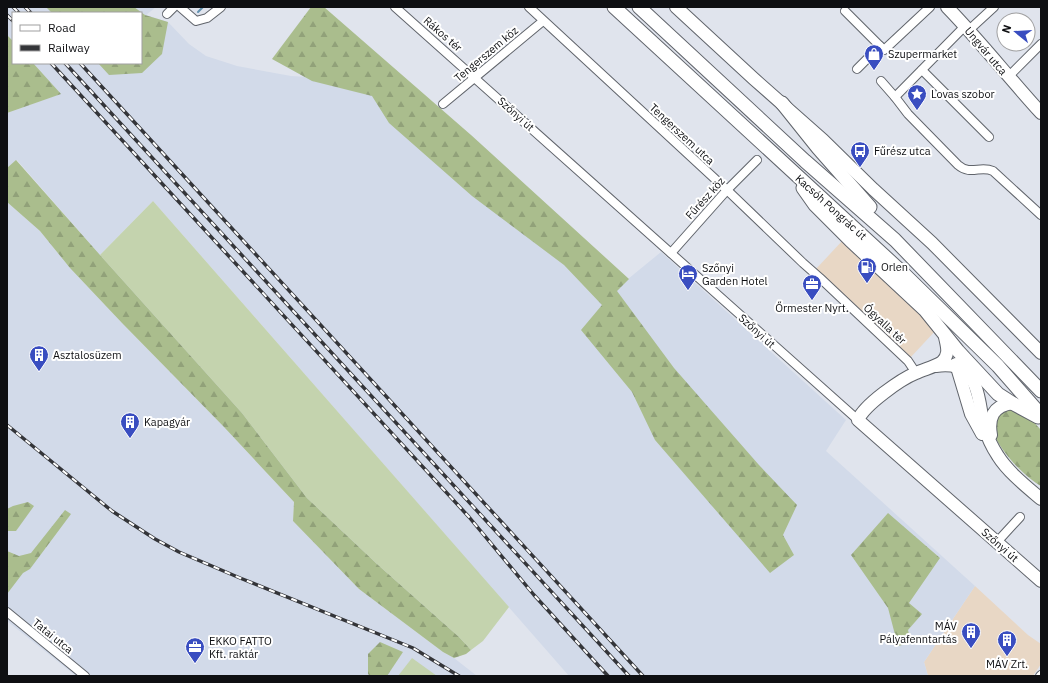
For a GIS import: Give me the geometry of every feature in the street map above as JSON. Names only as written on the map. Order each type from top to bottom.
[{"type":"main road","name":"Kacsóh Pongrác út","points":[[614,7],[856,229],[998,366],[1041,414]]},
{"type":"main road","name":"Kacsóh Pongrác út","points":[[639,7],[806,161],[895,240],[1041,391]]},
{"type":"main road","points":[[782,103],[877,215],[895,240]]},
{"type":"main road","points":[[790,169],[815,205],[925,310],[945,336],[998,394],[1041,418]]},
{"type":"street","points":[[167,14],[174,7]]},
{"type":"street","points":[[180,7],[196,21],[207,18],[221,7]]},
{"type":"street","name":"Rákos tér","points":[[396,7],[476,78]]},
{"type":"street","name":"Tengerszem utca","points":[[529,7],[727,190],[803,264],[820,278]]},
{"type":"street","points":[[676,7],[754,79],[818,135],[872,189],[932,243],[1041,353]]},
{"type":"street","points":[[845,10],[884,50],[930,7]]},
{"type":"street","name":"Ungvár utca","points":[[947,7],[1041,113]]},
{"type":"street","points":[[895,97],[967,28],[994,7]]},
{"type":"street","name":"Tengerszem köz","points":[[443,104],[543,21]]},
{"type":"street","points":[[1008,77],[1041,44]]},
{"type":"street","points":[[857,69],[880,46]]},
{"type":"street","points":[[922,70],[989,137]]},
{"type":"street","name":"Szőnyi út","points":[[476,78],[764,337],[1041,581]]},
{"type":"street","points":[[881,81],[908,114],[963,169],[988,169],[993,171],[1041,215]]},
{"type":"street","name":"Fűrész köz","points":[[671,253],[727,190],[757,160]]},
{"type":"street","name":"Ógyalla tér","points":[[820,278],[918,372]]},
{"type":"street","points":[[1023,335],[1041,357]]},
{"type":"street","points":[[936,366],[942,362],[947,354],[948,350],[945,336]]},
{"type":"street","points":[[945,336],[976,425],[1025,485],[1041,499]]},
{"type":"street","points":[[858,420],[863,413],[893,386],[918,372],[936,366],[947,365],[957,367],[969,375],[972,380],[985,428],[996,451]]},
{"type":"street","points":[[918,372],[943,371],[954,376],[962,385]]},
{"type":"street","points":[[996,451],[990,428],[992,416],[995,410],[1000,406],[1012,403]]},
{"type":"street","points":[[997,542],[1020,517]]},
{"type":"street","name":"Tatai utca","points":[[7,612],[85,676]]},
{"type":"shaded area","points":[[7,7],[156,7],[146,15],[168,22],[189,44],[206,56],[237,66],[291,76],[359,80],[471,135],[628,279],[661,252],[846,420],[826,451],[975,586],[924,662],[928,676],[569,676],[153,201],[100,255],[17,160],[7,168],[7,113],[60,94],[34,64],[142,64],[142,12],[12,12],[12,40],[7,35]]},
{"type":"shaded area","points":[[7,202],[40,231],[70,268],[224,427],[294,502],[293,521],[359,589],[477,676],[76,676],[7,621]]},
{"type":"shaded area","points":[[844,239],[938,328],[909,359],[815,270]]},
{"type":"shaded area","points":[[975,586],[1028,635],[1041,644],[1041,664],[1033,676],[928,676],[924,662]]},
{"type":"green space","points":[[46,7],[134,7],[141,12],[51,12]]},
{"type":"green space","points":[[311,7],[324,7],[471,135],[629,279],[617,291],[674,368],[759,465],[797,505],[783,535],[794,555],[770,573],[655,440],[632,392],[581,330],[602,305],[564,265],[472,196],[389,123],[372,96],[312,81],[272,59]]},
{"type":"green space","points":[[142,13],[168,22],[162,54],[142,73],[109,75],[99,64],[142,64]]},
{"type":"green space","points":[[7,35],[12,40],[12,64],[34,64],[61,94],[7,113]]},
{"type":"green space","points":[[16,160],[242,413],[307,498],[377,564],[459,637],[471,650],[466,654],[454,658],[443,652],[359,589],[293,521],[294,502],[224,427],[70,268],[40,231],[7,202],[7,168]]},
{"type":"green space","points":[[153,201],[509,607],[483,641],[471,650],[459,637],[377,564],[307,498],[242,413],[100,255]]},
{"type":"green space","points":[[1001,408],[1023,410],[1041,430],[1041,486],[1027,476],[1012,461],[995,437],[993,430]]},
{"type":"green space","points":[[28,502],[34,506],[16,531],[7,531],[7,509]]},
{"type":"green space","points":[[65,510],[71,514],[30,569],[23,573],[7,594],[7,551],[19,556],[31,553]]},
{"type":"green space","points":[[888,513],[940,558],[909,603],[922,614],[908,630],[911,643],[898,646],[888,608],[851,555]]},
{"type":"green space","points":[[380,642],[403,652],[387,676],[370,676],[368,674],[368,654]]},
{"type":"green space","points":[[412,658],[437,676],[398,676]]},
{"type":"waterway","points":[[198,12],[203,7]]},
{"type":"railway","points":[[13,7],[18,12]]},
{"type":"railway","points":[[25,7],[30,12]]},
{"type":"railway","points":[[7,15],[12,20]]},
{"type":"railway","points":[[52,64],[469,517],[534,595],[608,676]]},
{"type":"railway","points":[[66,64],[629,676]]},
{"type":"railway","points":[[81,64],[643,676]]},
{"type":"railway","points":[[7,425],[112,511],[155,539],[179,552],[240,578],[413,648],[459,676]]},
{"type":"place","name":"Szupermarket","points":[[874,71]]},
{"type":"place","name":"Lovas szobor","points":[[917,111]]},
{"type":"place","name":"Fűrész utca","points":[[860,168]]},
{"type":"place","name":"Orlen","points":[[867,284]]},
{"type":"place","name":"Szőnyi Garden Hotel","points":[[688,291]]},
{"type":"place","name":"Őrmester Nyrt.","points":[[812,301]]},
{"type":"place","name":"Asztalosüzem","points":[[39,372]]},
{"type":"place","name":"Kapagyár","points":[[130,439]]},
{"type":"place","name":"MÁV Pályafenntartás","points":[[971,649]]},
{"type":"place","name":"MÁV Zrt.","points":[[1007,657]]},
{"type":"place","name":"EKKO FATTO Kft. raktár","points":[[195,664]]}]
